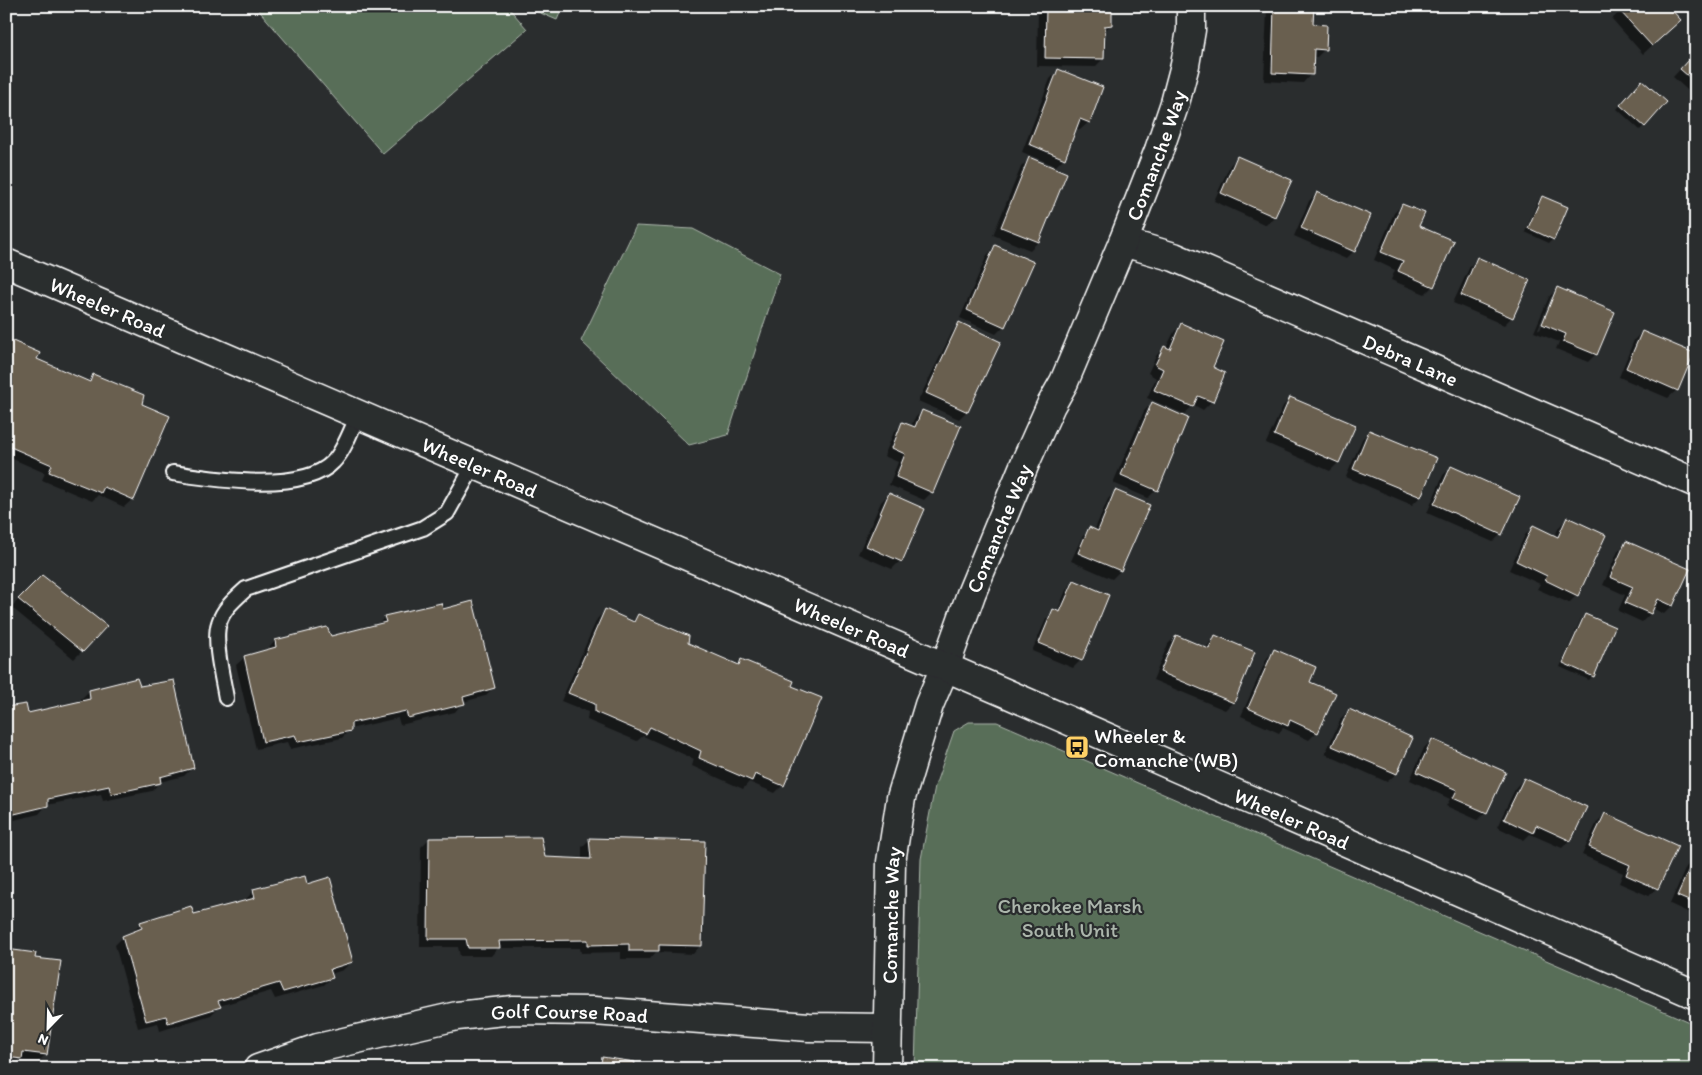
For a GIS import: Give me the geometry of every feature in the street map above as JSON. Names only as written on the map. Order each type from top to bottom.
[{"type":"street","name":"Comanche Way","points":[[887,1069],[892,853],[901,798],[929,705],[945,667],[971,594],[1026,460],[1050,405],[1064,382],[1124,242],[1159,150],[1175,103],[1188,48],[1191,30],[1191,6]]},
{"type":"street","name":"Debra Lane","points":[[1124,242],[1174,257],[1696,483]]},
{"type":"street","name":"Wheeler Road","points":[[6,262],[945,667],[1696,995]]},
{"type":"street","name":"Golf Course Road","points":[[258,1069],[318,1048],[456,1016],[513,1010],[594,1011],[808,1027],[888,1028]]},
{"type":"lane","points":[[173,473],[222,480],[246,481],[300,478],[316,474],[334,462],[358,415]]},
{"type":"lane","points":[[226,698],[218,654],[218,624],[228,606],[246,589],[423,528],[447,513],[474,465]]},
{"type":"green space","points":[[255,6],[507,6],[527,29],[383,154]]},
{"type":"green space","points":[[524,6],[563,6],[557,20]]},
{"type":"green space","points":[[636,226],[693,229],[780,274],[728,435],[689,445],[581,341]]},
{"type":"green space","name":"Cherokee Marsh South Unit","points":[[969,722],[997,722],[1696,1025],[1696,1069],[915,1069],[921,859],[935,786],[954,731]]},
{"type":"building","points":[[1046,6],[1112,6],[1112,25],[1105,26],[1104,59],[1045,58]]},
{"type":"building","points":[[1274,6],[1314,6],[1313,24],[1327,25],[1326,50],[1314,49],[1313,75],[1272,73]]},
{"type":"building","points":[[1624,6],[1668,6],[1681,20],[1652,46],[1619,10]]},
{"type":"building","points":[[1696,51],[1696,83],[1680,69]]},
{"type":"building","points":[[1058,69],[1103,87],[1090,123],[1080,119],[1065,159],[1029,144]]},
{"type":"building","points":[[1642,80],[1667,102],[1645,127],[1620,105]]},
{"type":"building","points":[[1237,156],[1292,180],[1275,217],[1221,193]]},
{"type":"building","points":[[1029,157],[1067,173],[1039,242],[1001,227]]},
{"type":"building","points":[[1317,192],[1371,215],[1355,252],[1301,228]]},
{"type":"building","points":[[1542,196],[1568,207],[1554,240],[1528,228]]},
{"type":"building","points":[[1402,204],[1425,213],[1419,226],[1454,241],[1434,287],[1398,271],[1403,261],[1381,252]]},
{"type":"building","points":[[995,245],[1034,262],[1005,327],[967,310]]},
{"type":"building","points":[[1477,257],[1530,280],[1513,318],[1461,295]]},
{"type":"building","points":[[1557,287],[1615,312],[1597,355],[1563,341],[1566,334],[1542,324]]},
{"type":"building","points":[[959,322],[1001,342],[968,412],[926,393]]},
{"type":"building","points":[[1181,323],[1224,342],[1213,367],[1225,373],[1213,402],[1198,396],[1193,407],[1154,390],[1163,369],[1155,365],[1164,346],[1170,349]]},
{"type":"building","points":[[1642,331],[1694,353],[1678,391],[1626,368]]},
{"type":"building","points":[[6,338],[40,353],[37,359],[90,382],[93,374],[144,395],[142,404],[170,416],[134,500],[104,487],[101,493],[49,472],[52,465],[6,445]]},
{"type":"building","points":[[1290,397],[1356,425],[1339,463],[1274,435]]},
{"type":"building","points":[[1152,402],[1188,418],[1158,491],[1121,475]]},
{"type":"building","points":[[922,410],[961,426],[933,493],[896,477],[905,454],[892,448],[902,422],[915,427]]},
{"type":"building","points":[[1369,430],[1437,458],[1421,497],[1353,469]]},
{"type":"building","points":[[1451,466],[1520,497],[1502,535],[1434,504]]},
{"type":"building","points":[[1115,490],[1150,505],[1121,571],[1078,553],[1089,527],[1098,531]]},
{"type":"building","points":[[889,493],[925,509],[902,562],[866,546]]},
{"type":"building","points":[[1567,517],[1606,535],[1578,596],[1545,580],[1547,576],[1516,561],[1533,525],[1558,537]]},
{"type":"building","points":[[1626,541],[1690,569],[1673,606],[1658,599],[1651,614],[1625,603],[1633,587],[1610,577]]},
{"type":"building","points":[[42,575],[107,626],[83,652],[18,599]]},
{"type":"building","points":[[1074,580],[1109,595],[1082,661],[1039,643],[1053,609],[1060,612]]},
{"type":"building","points":[[473,601],[495,688],[463,697],[465,704],[408,718],[406,711],[351,723],[351,731],[298,742],[295,735],[263,742],[244,656],[276,647],[275,640],[327,627],[331,636],[386,622],[384,616],[441,603],[443,609]]},
{"type":"building","points":[[605,609],[634,622],[638,614],[689,636],[688,643],[739,665],[741,659],[794,681],[792,686],[822,698],[784,786],[755,774],[752,781],[699,758],[701,751],[650,727],[646,734],[595,712],[595,704],[568,693]]},
{"type":"building","points":[[1585,614],[1615,627],[1594,677],[1563,663]]},
{"type":"building","points":[[1176,635],[1209,649],[1215,635],[1255,652],[1234,703],[1160,672]]},
{"type":"building","points":[[1274,649],[1316,667],[1310,682],[1336,693],[1318,733],[1290,720],[1288,726],[1248,708]]},
{"type":"building","points":[[137,678],[140,686],[174,680],[194,768],[160,777],[161,783],[111,794],[109,786],[48,799],[48,806],[6,816],[6,707],[26,704],[28,713],[90,699],[89,690]]},
{"type":"building","points":[[1349,709],[1413,738],[1397,774],[1332,746]]},
{"type":"building","points":[[1432,739],[1506,772],[1487,813],[1453,798],[1457,790],[1417,772]]},
{"type":"building","points":[[1524,778],[1587,807],[1571,841],[1536,825],[1533,833],[1504,819]]},
{"type":"building","points":[[1605,813],[1678,846],[1658,889],[1626,875],[1630,865],[1589,847]]},
{"type":"building","points":[[541,837],[545,857],[591,859],[589,838],[705,841],[702,946],[659,945],[659,951],[629,951],[629,944],[588,945],[588,940],[499,941],[500,948],[468,948],[466,939],[428,939],[429,838]]},
{"type":"building","points":[[1694,858],[1696,859],[1696,904],[1677,896]]},
{"type":"building","points":[[305,876],[307,884],[330,877],[353,962],[330,969],[333,978],[283,992],[279,983],[218,1001],[221,1007],[168,1023],[166,1016],[146,1021],[122,936],[142,928],[140,922],[191,906],[194,914],[255,898],[253,889]]},
{"type":"building","points":[[6,949],[36,953],[35,958],[61,961],[47,1055],[23,1052],[22,1059],[6,1057]]},
{"type":"building","points":[[602,1057],[635,1062],[634,1069],[600,1069]]},
{"type":"place","name":"Wheeler & Comanche (WB)","points":[[1077,747]]}]
